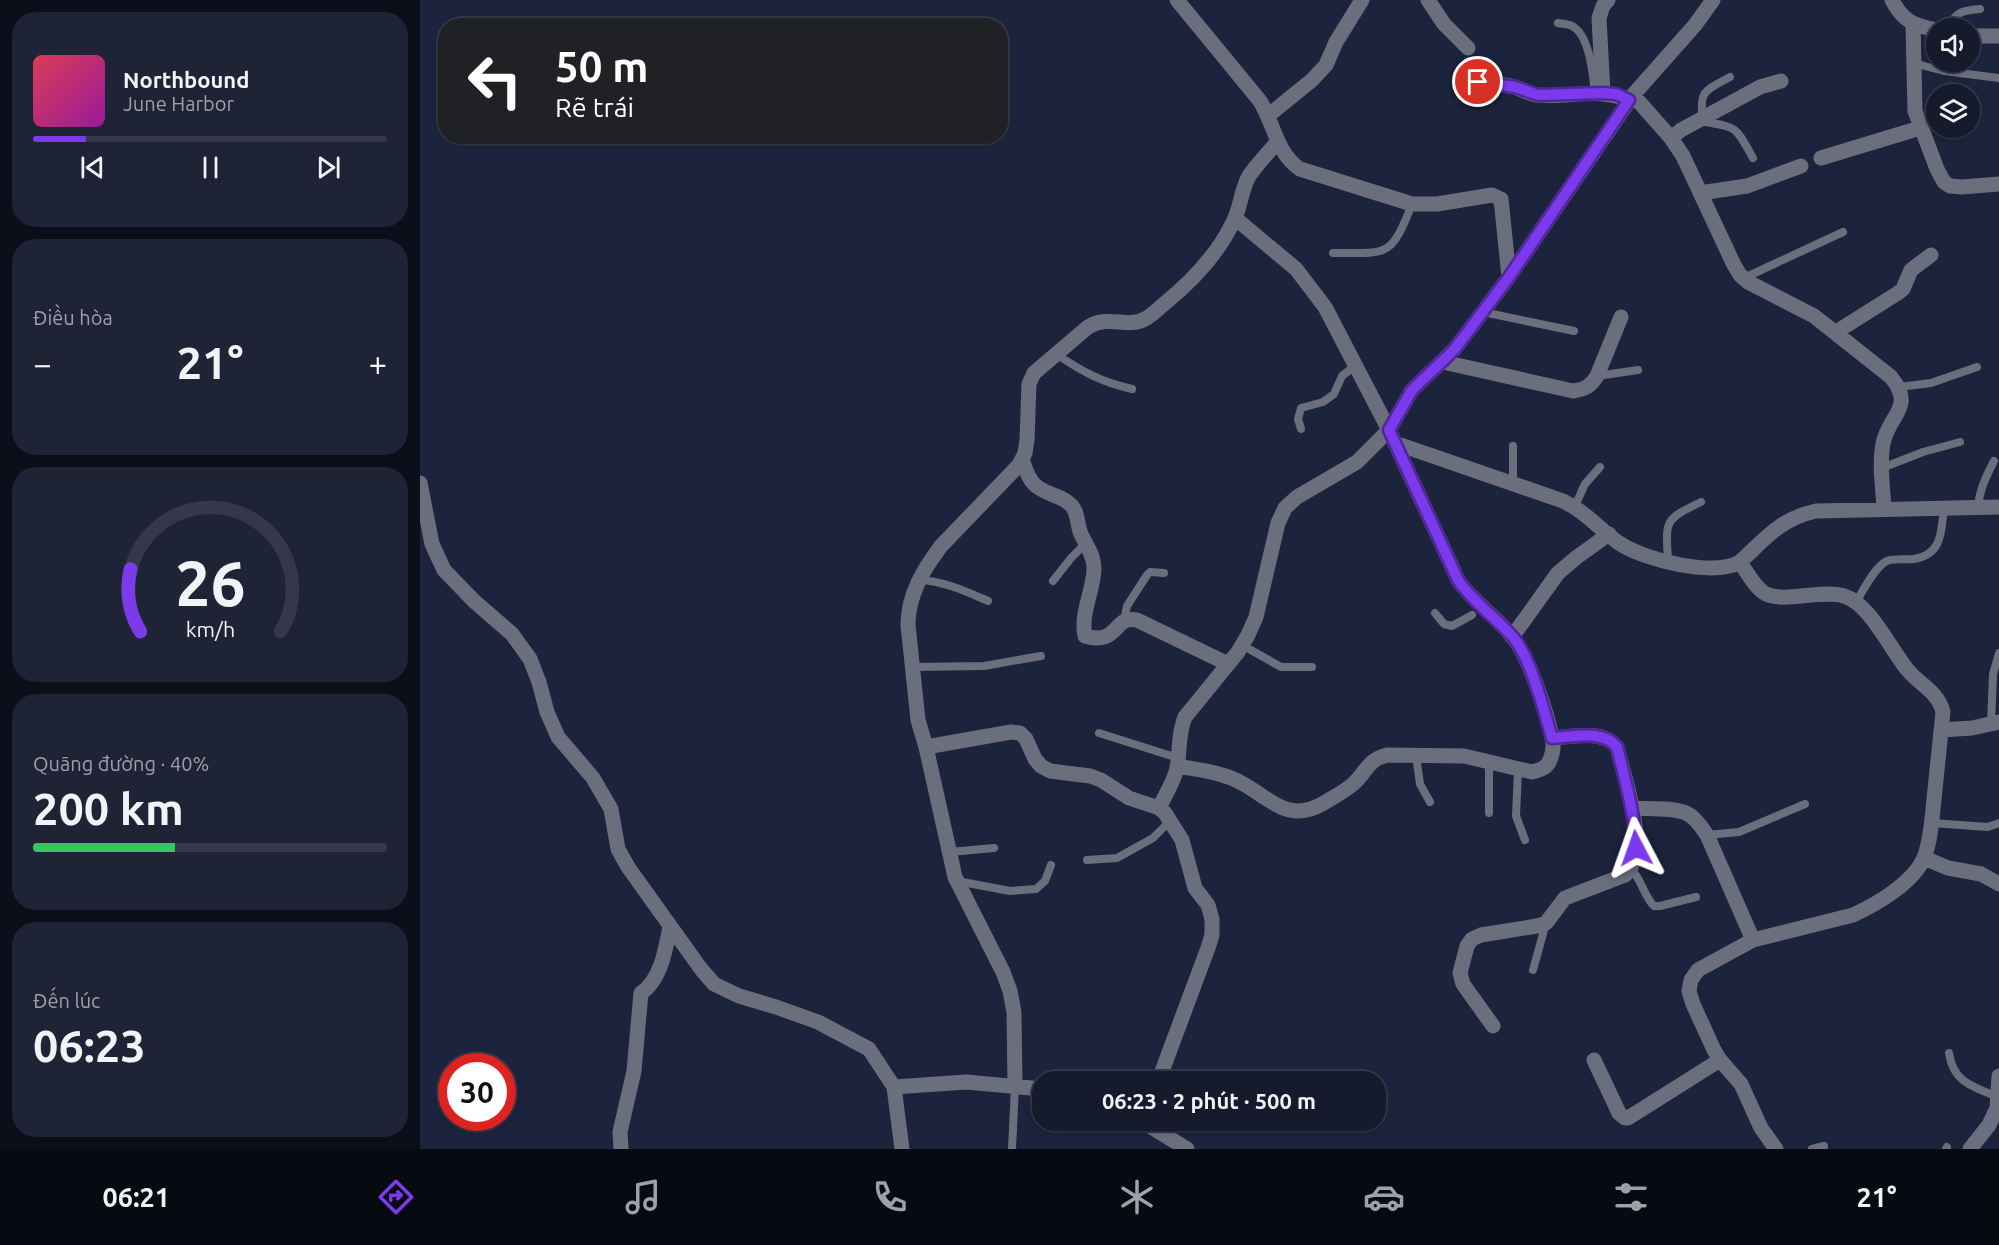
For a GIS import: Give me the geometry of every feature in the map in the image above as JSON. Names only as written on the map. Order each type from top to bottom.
[{"type":"street","points":[[1177,0],[1260,100],[1269,115],[1282,152],[1300,169],[1412,204],[1437,204],[1492,195],[1501,199],[1509,277]]},
{"type":"street","points":[[1269,115],[1312,80],[1326,65],[1336,42],[1362,0]]},
{"type":"street","points":[[1428,0],[1444,24],[1468,48]]},
{"type":"street","points":[[1599,93],[1599,18],[1608,0]]},
{"type":"street","points":[[1159,808],[1174,777],[1178,762],[1180,728],[1185,717],[1242,645],[1256,616],[1278,523],[1285,508],[1297,497],[1357,462],[1372,448],[1392,436],[1412,390],[1454,350],[1509,277],[1631,97],[1695,25],[1713,0]]},
{"type":"street","points":[[1892,0],[1903,16],[1913,24],[1926,27]]},
{"type":"street","points":[[1913,24],[1915,111],[1937,169],[1944,182],[1950,186],[1962,188],[1999,184]]},
{"type":"street","points":[[1980,36],[1999,36]]},
{"type":"street","points":[[1671,138],[1760,87],[1781,81]]},
{"type":"street","points":[[1478,82],[1515,87],[1538,95],[1599,93],[1631,97],[1671,138],[1683,156],[1734,265],[1744,278],[1814,316],[1891,377],[1899,387],[1902,399],[1900,411],[1886,433],[1883,443],[1884,509]]},
{"type":"street","points":[[1821,158],[1920,128]]},
{"type":"street","points":[[1015,1086],[1014,1012],[1010,991],[1003,972],[957,881],[917,713],[908,610],[911,596],[931,559],[941,546],[1022,459],[1027,440],[1029,384],[1034,373],[1088,327],[1098,321],[1128,323],[1147,318],[1197,275],[1235,218],[1250,176],[1278,141]]},
{"type":"street","points":[[1700,193],[1747,186],[1801,166]]},
{"type":"street","points":[[1178,762],[1233,778],[1282,808],[1296,812],[1311,810],[1350,787],[1378,757],[1387,755],[1464,756],[1532,772],[1543,769],[1550,762],[1553,749],[1537,687],[1520,646],[1512,637],[1477,611],[1458,580],[1392,436],[1325,307],[1296,269],[1235,218]]},
{"type":"street","points":[[1836,332],[1898,293],[1903,288],[1911,270],[1931,255]]},
{"type":"street","points":[[1443,362],[1573,391],[1585,389],[1592,385],[1597,376],[1621,317]]},
{"type":"street","points":[[1392,436],[1575,506],[1631,550],[1688,567],[1733,566],[1783,523],[1798,515],[1816,511],[1999,507]]},
{"type":"street","points":[[1022,459],[1034,485],[1071,504],[1094,564],[1084,620],[1085,636],[1105,638],[1130,618],[1228,664]]},
{"type":"street","points":[[420,483],[432,544],[444,570],[474,601],[512,634],[530,659],[547,712],[558,737],[592,778],[611,809],[618,849],[628,867],[700,969],[714,984],[740,996],[818,1022],[869,1049],[894,1087],[902,1149]]},
{"type":"street","points":[[1512,637],[1558,573],[1609,534]]},
{"type":"street","points":[[1740,562],[1766,594],[1775,596],[1838,595],[1856,602],[1867,613],[1906,669],[1935,695],[1941,703],[1943,712],[1932,823],[1924,858],[1912,876],[1903,885],[1853,915],[1753,940],[1698,970],[1691,980],[1689,991],[1693,1004],[1720,1060],[1741,1084],[1761,1128],[1776,1149]]},
{"type":"street","points":[[1941,730],[1972,728],[1995,723]]},
{"type":"street","points":[[926,747],[1011,732],[1020,733],[1026,738],[1035,759],[1041,766],[1050,771],[1095,778],[1129,798],[1159,808],[1170,821],[1182,840],[1195,888],[1208,905],[1212,919],[1212,935],[1162,1071]]},
{"type":"street","points":[[1493,1026],[1463,984],[1460,973],[1467,946],[1472,939],[1481,935],[1546,923],[1565,898],[1625,875],[1632,870],[1636,848],[1636,828],[1617,747],[1611,740],[1604,737],[1552,738]]},
{"type":"street","points":[[1632,808],[1681,811],[1690,814],[1707,835],[1753,940]]},
{"type":"street","points":[[1924,858],[1948,868],[1981,874],[1999,884]]},
{"type":"street","points":[[621,1149],[620,1132],[633,1071],[641,993],[650,986],[660,965],[670,926]]},
{"type":"street","points":[[1594,1060],[1619,1113],[1625,1118],[1631,1118],[1720,1060]]},
{"type":"street","points":[[1970,1149],[1989,1125],[1997,1108],[1999,1076]]},
{"type":"street","points":[[894,1087],[966,1082],[1032,1088]]},
{"type":"street","points":[[1158,1131],[1187,1149]]},
{"type":"lane","points":[[1954,18],[1957,13],[1980,9]]},
{"type":"lane","points":[[1558,23],[1572,26],[1581,36],[1589,55],[1599,93]]},
{"type":"lane","points":[[1913,63],[1944,71],[1999,78]]},
{"type":"lane","points":[[1730,77],[1708,90],[1702,97],[1701,120],[1732,127],[1738,131],[1753,158]]},
{"type":"lane","points":[[1333,253],[1374,253],[1385,250],[1400,234],[1412,204]]},
{"type":"lane","points":[[1744,278],[1844,232]]},
{"type":"lane","points":[[1483,312],[1574,331]]},
{"type":"lane","points":[[1056,354],[1080,370],[1109,384],[1132,389]]},
{"type":"lane","points":[[1301,429],[1298,419],[1301,408],[1323,402],[1334,394],[1342,376],[1355,366]]},
{"type":"lane","points":[[1899,387],[1931,383],[1977,367]]},
{"type":"lane","points":[[1597,376],[1638,370]]},
{"type":"lane","points":[[1882,468],[1923,452],[1960,442]]},
{"type":"lane","points":[[1513,446],[1513,484]]},
{"type":"lane","points":[[1978,508],[1978,495],[1994,461]]},
{"type":"lane","points":[[1575,506],[1585,483],[1600,467]]},
{"type":"lane","points":[[1668,561],[1666,532],[1671,518],[1701,502]]},
{"type":"lane","points":[[1856,602],[1880,566],[1886,562],[1921,557],[1935,549],[1939,540],[1944,508]]},
{"type":"lane","points":[[1053,581],[1086,543]]},
{"type":"lane","points":[[1124,621],[1127,606],[1147,575],[1150,572],[1164,573]]},
{"type":"lane","points":[[919,580],[949,585],[988,601]]},
{"type":"lane","points":[[1435,613],[1444,624],[1452,626],[1477,611]]},
{"type":"lane","points":[[1242,645],[1281,667],[1312,667]]},
{"type":"lane","points":[[1995,723],[1993,674],[1999,653]]},
{"type":"lane","points":[[912,667],[984,666],[1041,656]]},
{"type":"lane","points":[[1099,733],[1178,762]]},
{"type":"lane","points":[[1416,756],[1420,784],[1430,802]]},
{"type":"lane","points":[[1489,763],[1490,813]]},
{"type":"lane","points":[[1518,770],[1516,816],[1525,840]]},
{"type":"lane","points":[[1707,835],[1739,832],[1805,804]]},
{"type":"lane","points":[[1087,860],[1117,858],[1153,838],[1170,821]]},
{"type":"lane","points":[[1932,823],[1988,827],[1999,823]]},
{"type":"lane","points":[[950,852],[994,848]]},
{"type":"lane","points":[[957,881],[1010,891],[1036,889],[1045,881],[1051,865]]},
{"type":"lane","points":[[1632,870],[1640,878],[1654,906],[1696,897]]},
{"type":"lane","points":[[1533,970],[1546,923]]},
{"type":"lane","points":[[1949,1053],[1950,1062],[1958,1077],[1998,1097]]},
{"type":"lane","points":[[1012,1149],[1015,1086]]},
{"type":"lane","points":[[1812,1149],[1824,1146]]},
{"type":"route","points":[[1478,82],[1515,87],[1538,95],[1603,93],[1616,94],[1629,100],[1509,277],[1454,350],[1412,390],[1389,430],[1458,580],[1481,608],[1520,646],[1537,687],[1552,738],[1604,737],[1611,740],[1617,747],[1636,828],[1636,848]]}]
